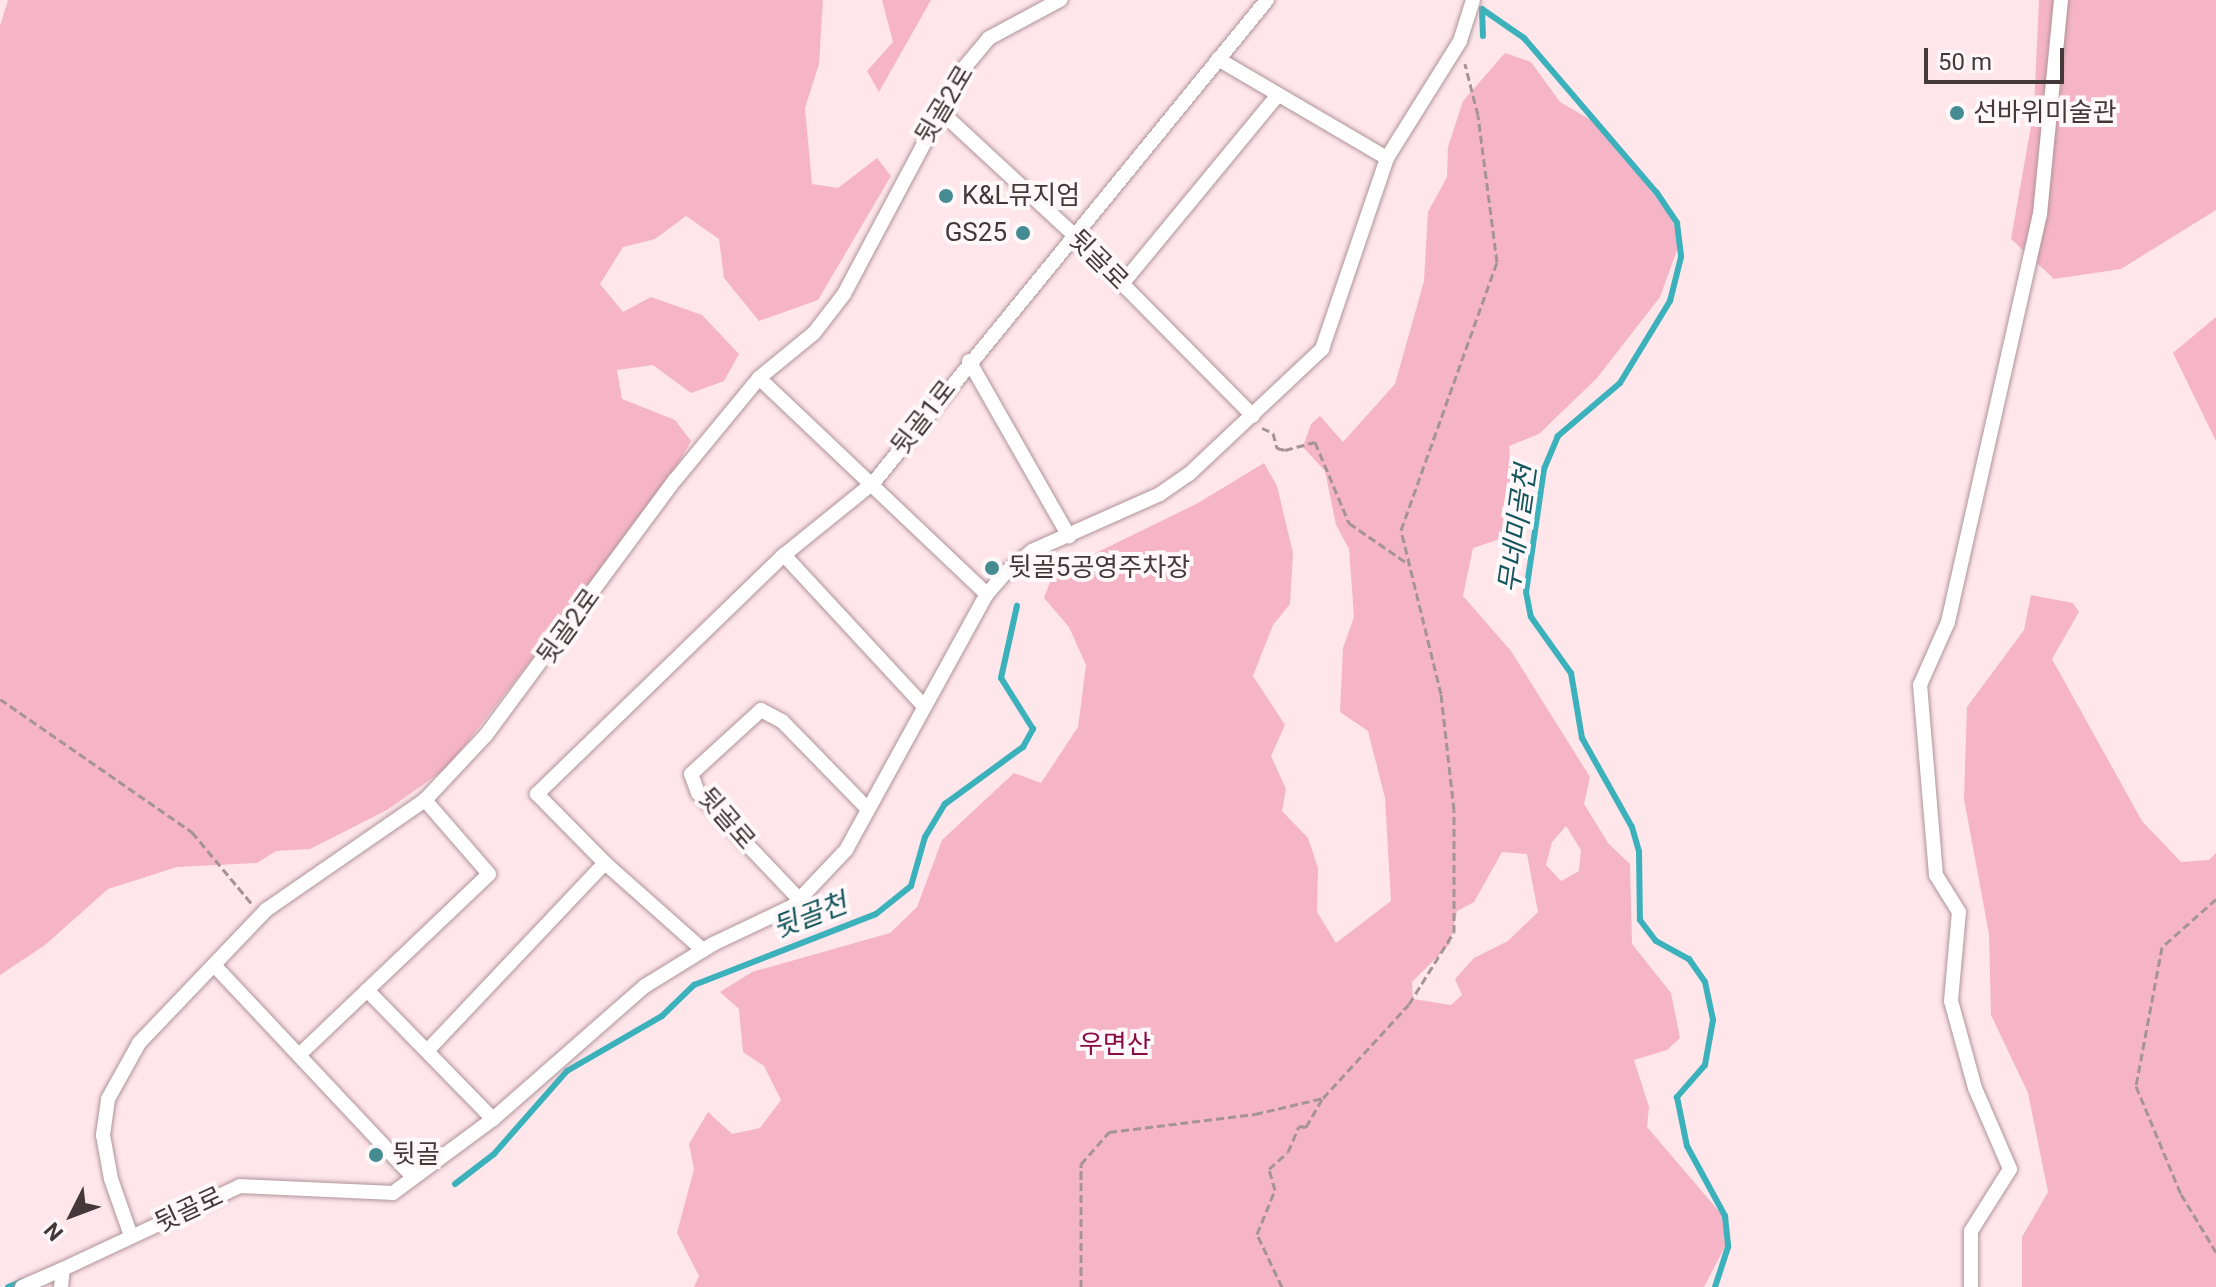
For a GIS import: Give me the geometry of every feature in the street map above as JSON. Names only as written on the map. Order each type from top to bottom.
[{"type":"street","name":"뒷골2로","points":[[131,1236],[111,1179],[103,1135],[108,1099],[139,1043],[259,918],[293,887],[425,800],[504,713],[675,480],[759,378],[814,333],[844,294],[938,109],[989,38],[1060,0]]},
{"type":"street","name":"뒷골1로","points":[[605,863],[537,794],[784,555],[874,482],[969,361],[1267,0]]},
{"type":"street","name":"뒷골로","points":[[22,1287],[240,1186],[393,1193],[493,1119],[591,1028],[703,950],[753,928],[799,899],[846,850],[987,594],[1032,551],[1160,494],[1250,419],[1322,349],[1387,158],[1460,41],[1473,0]]},
{"type":"street","points":[[1971,1287],[1971,1231],[2010,1169],[1975,1088],[1951,1001],[1959,912],[1936,875],[1920,685],[1948,622],[2040,214],[2061,0]]},
{"type":"street","points":[[1218,59],[1387,158]]},
{"type":"street","points":[[1122,284],[1278,95]]},
{"type":"street","name":"뒷골로","points":[[938,109],[1075,236],[1250,419]]},
{"type":"street","points":[[969,361],[1069,536]]},
{"type":"street","points":[[759,378],[874,482],[987,594]]},
{"type":"street","points":[[784,555],[924,706]]},
{"type":"street","name":"뒷골로","points":[[799,899],[698,793],[691,774],[761,710],[782,721],[868,809]]},
{"type":"street","points":[[299,1055],[489,874],[425,800]]},
{"type":"street","points":[[428,1050],[605,863],[703,950]]},
{"type":"street","points":[[214,965],[413,1177]]},
{"type":"street","points":[[367,990],[493,1119]]},
{"type":"street","points":[[61,1287],[63,1269]]},
{"type":"path","points":[[1282,1287],[1257,1234],[1275,1190],[1269,1169],[1288,1152],[1299,1126],[1306,1127],[1323,1098],[1409,1004],[1454,932],[1454,810],[1441,694],[1401,530],[1497,262],[1478,115],[1460,41]]},
{"type":"path","points":[[1250,419],[1273,433],[1277,448],[1315,442],[1349,523],[1410,565]]},
{"type":"path","points":[[0,699],[192,832],[249,897],[259,918]]},
{"type":"path","points":[[2216,899],[2162,947],[2136,1086],[2181,1194],[2216,1252]]},
{"type":"path","points":[[1081,1287],[1081,1164],[1109,1132],[1255,1114],[1323,1098]]},
{"type":"green space","points":[[8,0],[823,0],[819,64],[805,108],[812,184],[838,188],[877,158],[891,176],[818,300],[759,321],[724,278],[719,239],[686,216],[655,239],[623,247],[600,284],[623,312],[651,297],[702,315],[739,354],[724,381],[691,393],[653,365],[617,370],[622,399],[675,420],[691,441],[663,490],[448,767],[387,810],[310,849],[276,851],[257,863],[177,867],[108,889],[45,945],[0,975],[0,26]]},
{"type":"green space","points":[[882,0],[931,0],[879,92],[867,71],[893,42]]},
{"type":"green space","points":[[2039,0],[2216,0],[2216,210],[2121,269],[2054,279],[2011,239],[2034,109]]},
{"type":"green space","name":"우면산","points":[[1505,53],[1531,62],[1560,102],[1601,126],[1668,213],[1681,239],[1660,297],[1597,378],[1539,434],[1509,446],[1515,526],[1500,539],[1473,548],[1463,596],[1511,651],[1590,777],[1584,804],[1608,843],[1630,864],[1632,944],[1671,993],[1680,1038],[1667,1050],[1634,1060],[1649,1107],[1647,1127],[1723,1216],[1729,1239],[1704,1287],[694,1287],[699,1276],[677,1233],[694,1169],[689,1144],[708,1112],[732,1134],[760,1128],[781,1100],[764,1066],[743,1052],[739,1009],[720,992],[752,972],[890,933],[917,907],[942,840],[1014,773],[1041,783],[1078,727],[1086,665],[1069,627],[1044,598],[1053,574],[1198,503],[1264,463],[1277,486],[1293,553],[1290,604],[1273,625],[1253,676],[1285,725],[1271,756],[1286,789],[1282,811],[1308,838],[1318,868],[1317,912],[1336,943],[1391,901],[1385,798],[1368,731],[1340,712],[1343,648],[1354,617],[1349,549],[1336,525],[1325,471],[1303,447],[1311,424],[1320,416],[1343,442],[1395,384],[1424,281],[1428,212],[1447,177],[1448,147],[1463,101]],"holes":[[[1566,826],[1581,850],[1579,871],[1561,881],[1546,865],[1552,842]],[[1502,852],[1527,854],[1538,912],[1508,941],[1474,958],[1455,979],[1462,995],[1451,1005],[1413,999],[1412,982],[1450,944],[1457,911],[1474,902]]]},
{"type":"green space","points":[[2216,317],[2216,441],[2173,353]]},
{"type":"green space","points":[[2031,595],[2073,603],[2079,612],[2052,659],[2142,821],[2181,862],[2209,860],[2216,853],[2216,1287],[2022,1287],[2022,1237],[2048,1192],[2028,1093],[1991,1015],[1989,934],[1964,799],[1967,707],[2024,630]]},
{"type":"waterway","name":"무네미골천","points":[[1482,9],[1524,38],[1657,193],[1677,223],[1681,257],[1670,301],[1620,383],[1558,436],[1544,469],[1526,592],[1531,617],[1571,673],[1582,738],[1632,827],[1639,852],[1640,920],[1656,941],[1689,959],[1705,982],[1713,1020],[1705,1065],[1677,1097],[1687,1146],[1725,1216],[1728,1247],[1715,1287]]},
{"type":"waterway","name":"뒷골천","points":[[1482,9],[1483,36]]},
{"type":"waterway","name":"뒷골천","points":[[455,1184],[494,1154],[567,1071],[662,1016],[694,985],[876,914],[911,886],[925,837],[945,804],[1023,747],[1033,729],[1001,678],[1017,606]]},
{"type":"waterway","name":"뒷골천","points":[[8,1287],[23,1281]]},
{"type":"place","name":"선바위미술관","points":[[1957,113]]},
{"type":"place","name":"K&L뮤지엄","points":[[946,196]]},
{"type":"place","name":"GS25","points":[[1023,233]]},
{"type":"place","name":"뒷골5공영주차장","points":[[992,568]]},
{"type":"place","name":"뒷골","points":[[376,1155]]}]
